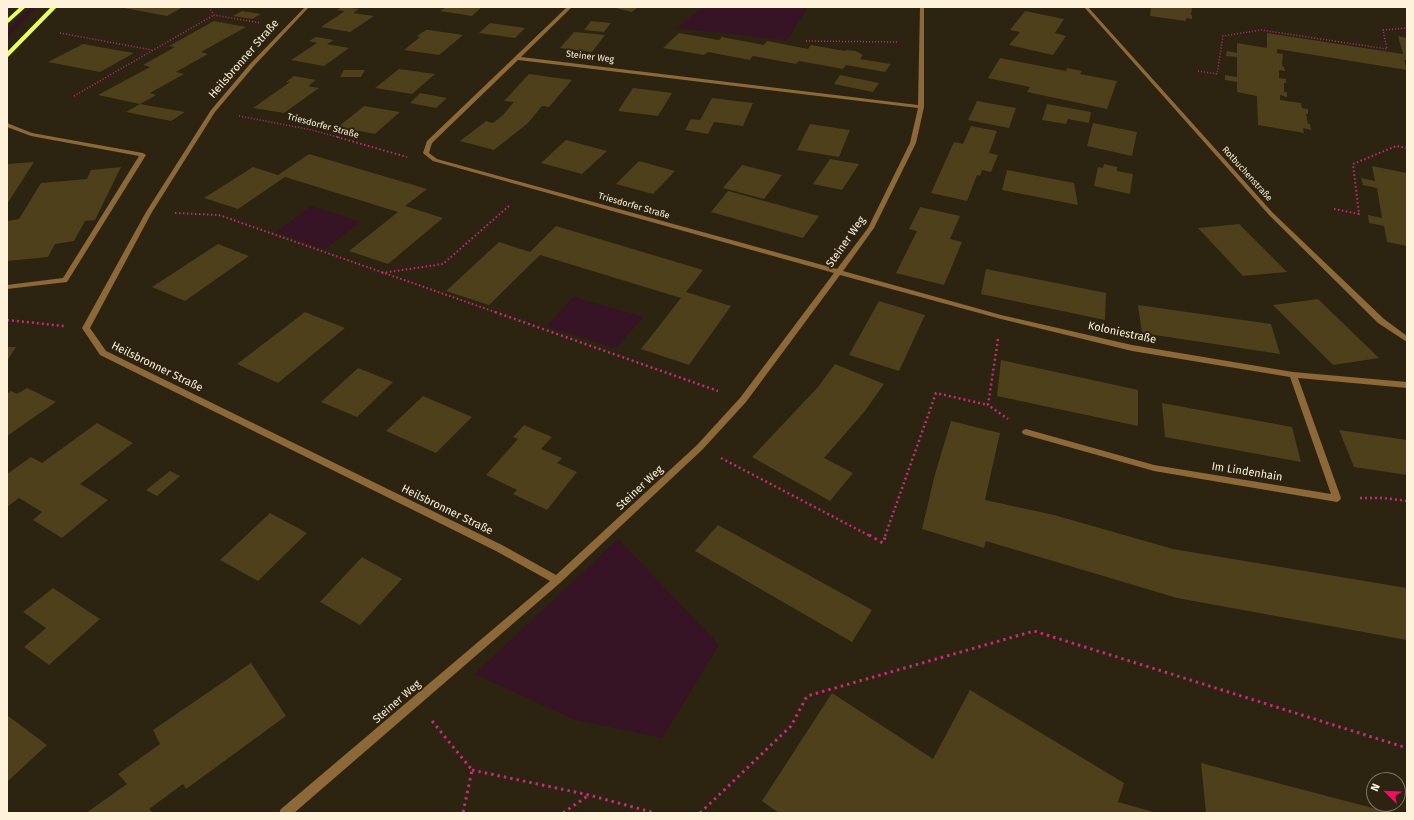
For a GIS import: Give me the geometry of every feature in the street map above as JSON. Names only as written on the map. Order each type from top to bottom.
[{"type":"main road","points":[[7,22],[23,7]]},
{"type":"main road","points":[[7,56],[32,28],[54,7]]},
{"type":"street","name":"Heilsbronner Straße","points":[[307,7],[252,65],[213,111],[149,212],[86,328],[103,353],[499,548],[557,580]]},
{"type":"street","points":[[426,153],[429,142],[570,7]]},
{"type":"street","name":"Steiner Weg","points":[[285,813],[557,580],[700,447],[743,400],[871,228],[913,143],[921,107],[922,7]]},
{"type":"street","name":"Rotbuchenstraße","points":[[1086,7],[1271,214],[1381,320],[1407,340]]},
{"type":"street","name":"Steiner Weg","points":[[517,58],[921,107]]},
{"type":"street","points":[[7,125],[31,134],[143,155],[65,280],[7,287]]},
{"type":"street","name":"Triesdorfer Straße","points":[[426,153],[435,160],[838,272]]},
{"type":"street","name":"Koloniestraße","points":[[838,272],[1001,317],[1132,348],[1293,374],[1407,385]]},
{"type":"street","points":[[1293,374],[1337,498]]},
{"type":"street","name":"Im Lindenhain","points":[[1026,432],[1154,468],[1337,498]]},
{"type":"path","points":[[209,7],[214,15]]},
{"type":"path","points":[[74,96],[214,15],[287,27]]},
{"type":"path","points":[[32,28],[152,50]]},
{"type":"path","points":[[1198,71],[1217,74],[1223,36],[1261,30],[1388,49],[1383,30],[1407,28]]},
{"type":"path","points":[[806,41],[921,43]]},
{"type":"path","name":"Triesdorfer Straße","points":[[213,111],[312,130],[405,158],[426,153]]},
{"type":"path","points":[[1334,209],[1359,214],[1353,164],[1396,146],[1407,148]]},
{"type":"path","points":[[382,273],[443,264],[530,186]]},
{"type":"path","points":[[149,212],[219,216],[743,400]]},
{"type":"path","points":[[988,406],[1001,317]]},
{"type":"path","points":[[7,320],[86,328]]},
{"type":"path","points":[[700,447],[883,543],[936,393],[988,406],[1026,432]]},
{"type":"path","points":[[1337,498],[1384,498],[1407,501]]},
{"type":"path","points":[[700,813],[791,726],[807,696],[1034,631],[1407,748]]},
{"type":"path","points":[[415,701],[472,770],[589,795],[655,813]]},
{"type":"path","points":[[463,813],[472,770]]},
{"type":"path","points":[[563,813],[589,795]]},
{"type":"shaded area","points":[[31,7],[37,7],[7,38],[7,31]]},
{"type":"shaded area","points":[[703,7],[807,8],[787,40],[677,28]]},
{"type":"shaded area","points":[[311,206],[360,222],[325,249],[277,232]]},
{"type":"shaded area","points":[[573,297],[643,317],[616,348],[547,326]]},
{"type":"shaded area","points":[[618,539],[719,645],[662,738],[573,719],[475,674]]},
{"type":"building","points":[[119,7],[183,7],[167,16]]},
{"type":"building","points":[[342,7],[359,9],[353,13],[374,16],[350,32],[321,27],[345,11],[337,10]]},
{"type":"building","points":[[446,7],[482,7],[472,16],[440,11]]},
{"type":"building","points":[[611,7],[638,7],[632,12]]},
{"type":"building","points":[[1151,7],[1192,7],[1192,19],[1186,18],[1186,21],[1150,16]]},
{"type":"building","points":[[242,11],[261,14],[252,19],[233,16]]},
{"type":"building","points":[[1025,11],[1064,19],[1055,33],[1066,36],[1053,55],[1009,45],[1020,32],[1010,30]]},
{"type":"building","points":[[214,21],[246,27],[201,52],[208,54],[176,72],[184,74],[150,93],[156,95],[140,104],[98,95],[150,67],[143,65],[175,47],[169,46]]},
{"type":"building","points":[[591,21],[611,23],[604,32],[584,30]]},
{"type":"building","points":[[490,23],[525,28],[515,38],[479,33]]},
{"type":"building","points":[[426,30],[463,35],[439,55],[404,50],[420,37],[417,36]]},
{"type":"building","points":[[574,32],[605,35],[592,52],[560,48]]},
{"type":"building","points":[[679,33],[719,40],[722,37],[764,45],[767,41],[808,49],[811,45],[845,51],[856,51],[863,55],[860,59],[891,64],[885,72],[846,65],[843,69],[799,61],[796,64],[753,56],[750,60],[708,52],[704,55],[663,48]]},
{"type":"building","points":[[1267,33],[1403,54],[1398,36],[1407,38],[1407,60],[1404,60],[1407,70],[1277,49],[1277,53],[1283,54],[1282,66],[1284,67],[1285,71],[1279,70],[1279,78],[1286,79],[1286,83],[1284,83],[1284,92],[1287,92],[1287,97],[1280,95],[1280,100],[1301,103],[1302,108],[1308,109],[1308,114],[1306,114],[1311,130],[1303,128],[1304,133],[1258,125],[1257,96],[1237,92],[1237,82],[1225,80],[1225,75],[1237,77],[1237,57],[1226,56],[1227,51],[1237,53],[1237,43],[1267,48]]},
{"type":"building","points":[[316,37],[334,40],[327,44],[349,48],[324,66],[291,60],[317,43],[309,41]]},
{"type":"building","points":[[83,44],[134,53],[100,72],[48,62]]},
{"type":"building","points":[[1000,58],[1066,71],[1067,68],[1082,71],[1080,74],[1117,81],[1107,109],[1027,92],[1030,87],[988,78]]},
{"type":"building","points":[[399,69],[435,74],[412,94],[375,88]]},
{"type":"building","points":[[344,70],[365,70],[361,77],[340,77]]},
{"type":"building","points":[[529,74],[572,80],[549,107],[542,106],[528,123],[494,150],[460,141],[486,121],[493,123],[502,116],[514,102],[504,101]]},
{"type":"building","points":[[840,75],[879,83],[873,92],[834,84]]},
{"type":"building","points":[[294,76],[316,80],[308,86],[319,88],[284,113],[253,108],[290,82],[286,82]]},
{"type":"building","points":[[633,88],[672,93],[658,116],[618,111]]},
{"type":"building","points":[[420,93],[447,98],[436,108],[410,103]]},
{"type":"building","points":[[712,98],[753,103],[743,126],[714,122],[708,134],[685,130],[691,119],[700,120]]},
{"type":"building","points":[[977,101],[1016,108],[1009,128],[968,120]]},
{"type":"building","points":[[140,104],[185,112],[171,121],[126,112]]},
{"type":"building","points":[[1047,104],[1091,112],[1089,123],[1068,119],[1066,124],[1042,120]]},
{"type":"building","points":[[364,106],[400,112],[375,134],[338,127]]},
{"type":"building","points":[[1093,123],[1137,132],[1132,156],[1087,146]]},
{"type":"building","points":[[810,124],[850,130],[839,157],[797,150]]},
{"type":"building","points":[[971,126],[997,131],[989,153],[998,155],[991,172],[982,170],[980,176],[977,175],[967,201],[931,193],[954,142],[963,144]]},
{"type":"building","points":[[566,140],[607,151],[582,174],[541,163]]},
{"type":"building","points":[[309,154],[427,189],[405,206],[443,218],[388,264],[349,251],[398,212],[285,177],[238,209],[204,198],[253,167],[278,175]]},
{"type":"building","points":[[830,159],[859,164],[842,190],[813,184]]},
{"type":"building","points":[[639,161],[675,171],[653,194],[616,184]]},
{"type":"building","points":[[34,162],[7,204],[7,164]]},
{"type":"building","points":[[1104,164],[1117,167],[1117,171],[1133,174],[1130,194],[1094,186],[1098,167],[1103,168]]},
{"type":"building","points":[[742,165],[782,175],[764,199],[723,188]]},
{"type":"building","points":[[1372,166],[1407,173],[1407,246],[1387,242],[1384,226],[1369,223],[1368,215],[1382,218],[1377,188],[1363,185],[1361,178],[1375,181]]},
{"type":"building","points":[[121,167],[95,220],[85,221],[74,241],[55,244],[48,257],[7,261],[7,221],[19,219],[41,183],[87,179],[91,170]]},
{"type":"building","points":[[1007,170],[1074,183],[1078,205],[1002,190]]},
{"type":"building","points":[[728,191],[819,216],[803,238],[711,212]]},
{"type":"building","points":[[920,207],[960,216],[950,239],[962,242],[944,285],[896,273],[917,231],[909,229]]},
{"type":"building","points":[[1239,224],[1287,272],[1243,276],[1198,228]]},
{"type":"building","points":[[556,226],[703,270],[686,292],[731,306],[689,365],[641,349],[681,298],[540,255],[489,305],[446,291],[499,242],[530,252]]},
{"type":"building","points":[[218,244],[249,256],[185,301],[152,287]]},
{"type":"building","points":[[986,269],[1106,293],[1105,320],[981,294]]},
{"type":"building","points":[[1318,299],[1379,358],[1333,365],[1273,305]]},
{"type":"building","points":[[879,301],[925,315],[899,371],[849,355]]},
{"type":"building","points":[[1138,305],[1271,324],[1280,354],[1142,333]]},
{"type":"building","points":[[305,312],[345,328],[278,383],[237,364]]},
{"type":"building","points":[[7,347],[16,347],[7,361]]},
{"type":"building","points":[[1001,360],[1138,390],[1138,426],[997,396]]},
{"type":"building","points":[[835,364],[884,384],[865,411],[824,458],[853,473],[830,501],[752,457],[818,387]]},
{"type":"building","points":[[358,368],[393,382],[357,417],[321,402]]},
{"type":"building","points":[[27,388],[56,402],[7,436],[7,394],[11,391],[17,394]]},
{"type":"building","points":[[423,396],[472,417],[436,453],[386,431]]},
{"type":"building","points":[[1162,403],[1292,427],[1301,462],[1165,437]]},
{"type":"building","points":[[951,421],[1000,433],[985,500],[1054,515],[1173,549],[1407,588],[1407,640],[1177,598],[986,541],[984,548],[922,529],[935,474]]},
{"type":"building","points":[[97,423],[133,443],[80,484],[108,500],[62,538],[33,520],[42,512],[19,498],[7,507],[7,474],[31,457],[42,463]]},
{"type":"building","points":[[524,425],[552,437],[541,449],[562,458],[557,463],[577,472],[547,510],[513,494],[517,490],[486,475],[518,439],[513,437]]},
{"type":"building","points":[[1339,430],[1407,440],[1407,475],[1354,467]]},
{"type":"building","points":[[170,471],[180,476],[157,496],[146,490]]},
{"type":"building","points":[[270,513],[307,533],[258,581],[220,560]]},
{"type":"building","points":[[718,525],[872,610],[852,642],[695,551]]},
{"type":"building","points":[[362,557],[402,579],[360,625],[320,602]]},
{"type":"building","points":[[53,588],[100,619],[49,665],[24,647],[46,628],[23,612]]},
{"type":"building","points":[[251,663],[286,716],[186,789],[183,784],[149,809],[153,813],[86,813],[127,784],[118,774],[160,744],[153,730]]},
{"type":"building","points":[[970,690],[1124,783],[1118,802],[1157,813],[779,813],[762,801],[832,693],[933,759]]},
{"type":"building","points":[[7,715],[47,745],[7,782]]},
{"type":"building","points":[[1201,763],[1366,806],[1366,812],[1388,812],[1388,813],[1206,813]]}]
